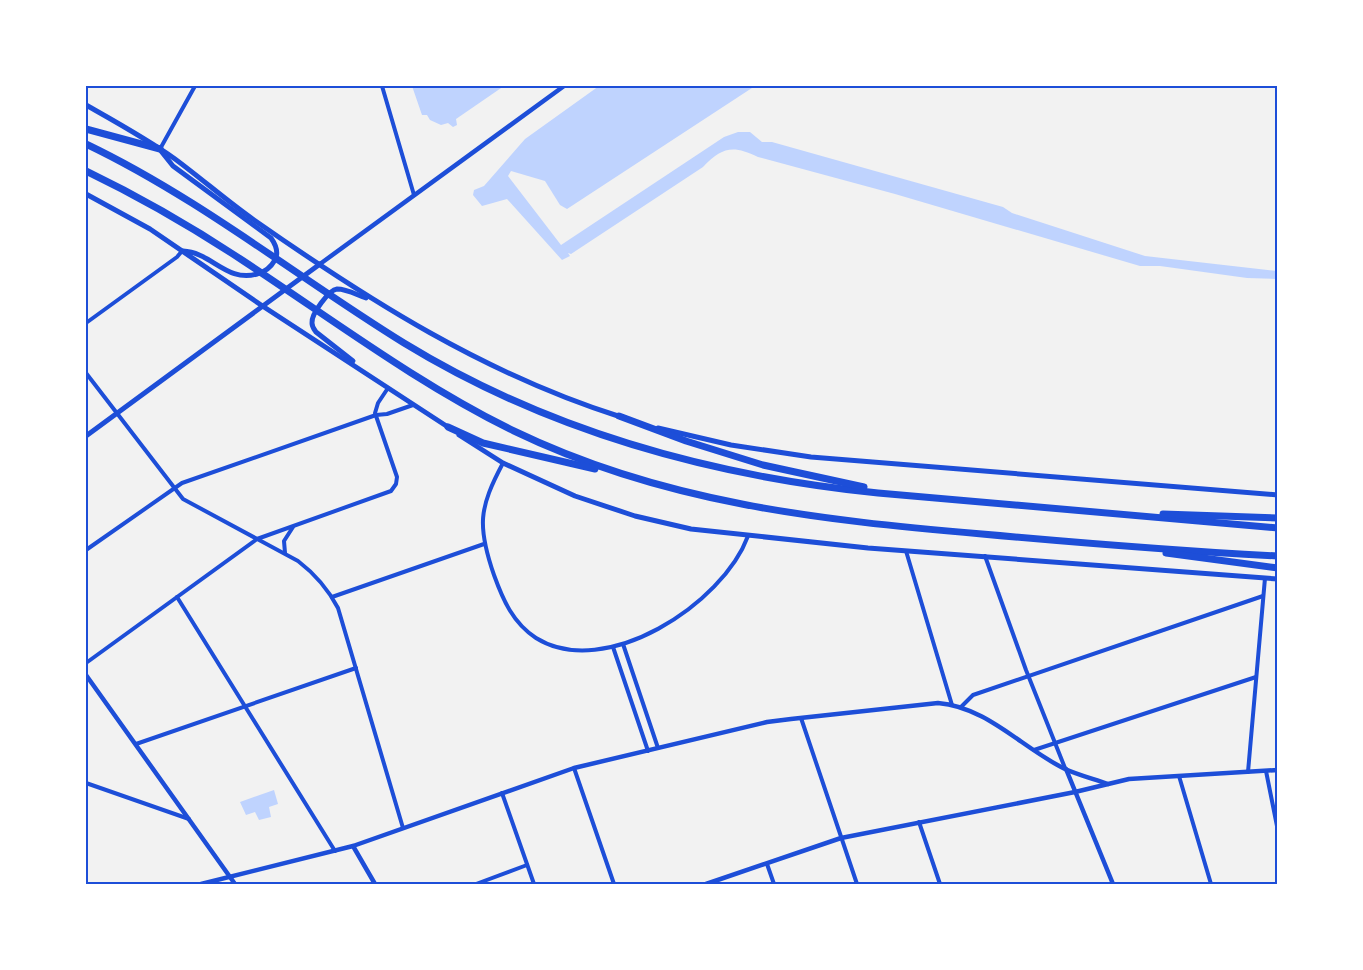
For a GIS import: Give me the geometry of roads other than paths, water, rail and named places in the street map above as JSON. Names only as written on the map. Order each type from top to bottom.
[{"type":"highway","points":[[86,129],[160,149]]},
{"type":"highway","points":[[86,144],[133,168],[202,209],[404,343],[458,373],[519,404],[573,426],[628,444],[695,463],[821,486],[1278,528]]},
{"type":"highway","points":[[86,171],[157,208],[219,245],[438,389],[506,427],[580,460],[647,483]]},
{"type":"highway","points":[[619,416],[686,441],[771,467],[902,495]]},
{"type":"highway","points":[[448,427],[487,444],[647,483],[727,502],[836,520],[1074,542],[1278,556]]},
{"type":"highway","points":[[1075,510],[1278,518]]},
{"type":"highway","points":[[1074,542],[1278,568]]},
{"type":"main road","points":[[86,105],[160,149],[250,217],[378,303],[439,339],[500,370],[554,393],[619,416],[709,440],[788,454],[1278,495]]},
{"type":"main road","points":[[160,149],[172,166],[271,238],[276,245],[277,253],[274,262],[265,271],[243,277],[232,274],[198,254],[182,251]]},
{"type":"main road","points":[[86,194],[133,219],[503,463],[575,496],[614,510],[691,529],[748,536],[906,551],[1278,579]]},
{"type":"main road","points":[[86,436],[320,264]]},
{"type":"main road","points":[[363,371],[340,349],[316,332],[312,326],[312,320],[328,294],[334,290],[345,290],[378,303]]},
{"type":"street","points":[[160,149],[195,86]]},
{"type":"street","points":[[382,86],[414,195]]},
{"type":"street","points":[[320,264],[564,86]]},
{"type":"street","points":[[86,323],[182,251]]},
{"type":"street","points":[[86,373],[183,499],[310,570],[332,597],[338,608],[403,828]]},
{"type":"street","points":[[86,663],[257,539],[391,491],[396,486],[396,475],[376,415],[376,406],[388,388]]},
{"type":"street","points":[[86,550],[186,481],[376,415],[387,414],[414,405]]},
{"type":"street","points":[[503,463],[484,506],[482,522],[484,544],[505,603],[513,617],[528,632],[548,644],[565,650],[588,651],[613,647],[664,625],[698,600],[732,564],[748,536]]},
{"type":"street","points":[[285,554],[284,541],[294,526]]},
{"type":"street","points":[[332,597],[484,544]]},
{"type":"street","points":[[906,551],[952,705]]},
{"type":"street","points":[[985,556],[1028,676],[1112,883],[1104,885]]},
{"type":"street","points":[[1248,772],[1265,578]]},
{"type":"street","points":[[961,707],[973,695],[1263,596]]},
{"type":"street","points":[[177,597],[335,851]]},
{"type":"street","points":[[623,644],[658,748]]},
{"type":"street","points":[[613,647],[648,751]]},
{"type":"street","points":[[136,744],[356,668]]},
{"type":"street","points":[[86,675],[236,885]]},
{"type":"street","points":[[1034,750],[1256,677]]},
{"type":"street","points":[[201,885],[353,846],[574,768],[766,722],[801,718],[938,703],[952,705],[982,716],[1065,769],[1108,784]]},
{"type":"street","points":[[801,718],[857,885]]},
{"type":"street","points":[[574,768],[614,885]]},
{"type":"street","points":[[706,885],[841,838],[1075,792],[1129,779],[1278,770]]},
{"type":"street","points":[[1266,771],[1278,831]]},
{"type":"street","points":[[1178,775],[1211,885]]},
{"type":"street","points":[[86,783],[190,819]]},
{"type":"street","points":[[502,793],[534,885]]},
{"type":"street","points":[[919,822],[940,885]]},
{"type":"street","points":[[353,846],[372,884]]},
{"type":"street","points":[[767,864],[774,885]]},
{"type":"street","points":[[476,885],[527,865]]},
{"type":"water","points":[[412,86],[504,86],[456,119],[457,125],[453,127],[448,123],[441,125],[430,120],[427,115],[422,115]]},
{"type":"water","points":[[599,86],[755,86],[567,209],[560,205],[545,181],[511,171],[508,176],[561,245],[724,137],[738,132],[750,132],[762,142],[772,142],[1003,207],[1012,213],[1145,256],[1277,271],[1277,279],[1247,278],[1160,266],[1140,266],[735,150],[716,155],[703,167],[571,254],[568,253],[570,256],[562,260],[507,199],[482,206],[473,195],[474,190],[484,186],[525,139]]},
{"type":"water","points":[[274,790],[278,804],[269,807],[271,817],[259,820],[255,812],[246,815],[240,802]]}]
